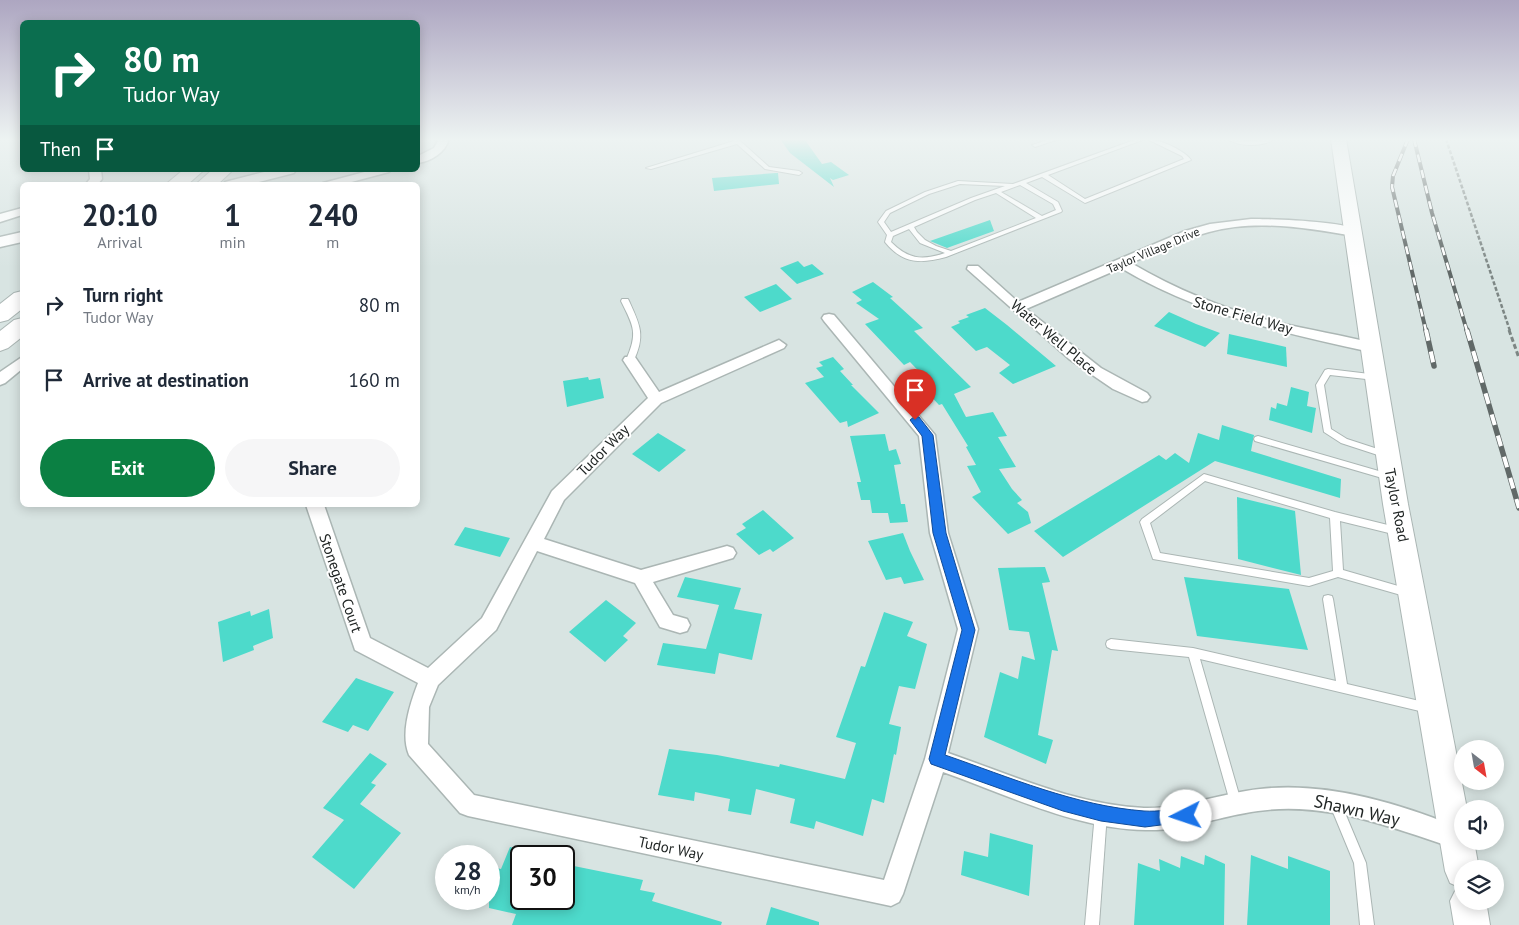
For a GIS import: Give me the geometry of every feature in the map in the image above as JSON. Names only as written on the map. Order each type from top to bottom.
[{"type":"highway","points":[[0,315],[20,300]]},
{"type":"highway","points":[[0,343],[20,327]]},
{"type":"main road","name":"Taylor Road","points":[[1345,182],[1389,466],[1454,821]]},
{"type":"main road","points":[[1470,910],[1472,925]]},
{"type":"street","points":[[0,218],[20,213]]},
{"type":"street","name":"Taylor Village Drive","points":[[1018,307],[1189,234],[1232,223],[1283,222],[1354,232]]},
{"type":"street","points":[[0,242],[20,237]]},
{"type":"street","name":"Stone Field Way","points":[[1122,263],[1168,290],[1223,313],[1371,347]]},
{"type":"street","name":"Water Well Place","points":[[973,269],[1092,370],[1142,397]]},
{"type":"street","name":"Tudor Way","points":[[779,345],[656,399],[558,496],[489,624],[430,679],[419,707],[417,748],[468,805],[891,894],[936,759],[968,630],[939,533],[927,435],[829,318]]},
{"type":"street","points":[[630,360],[656,399]]},
{"type":"street","points":[[0,380],[20,364]]},
{"type":"street","name":"Stonegate Court","points":[[316,507],[362,644],[430,679]]},
{"type":"street","points":[[533,543],[641,578],[727,553]]},
{"type":"street","points":[[641,578],[667,621],[680,625]]},
{"type":"street","name":"Shawn Way","points":[[936,759],[1063,803],[1101,813],[1145,819],[1186,816],[1259,800],[1303,798],[1335,802],[1454,837]]},
{"type":"lane","points":[[890,235],[881,222],[888,212],[927,193],[960,182]]},
{"type":"lane","points":[[962,182],[1012,186]]},
{"type":"lane","points":[[890,235],[996,191],[1025,182]]},
{"type":"lane","points":[[1055,182],[1085,201],[1132,182]]},
{"type":"lane","points":[[890,235],[888,242],[901,255],[909,259],[926,260],[951,253],[1059,211],[1056,203],[1021,184]]},
{"type":"lane","points":[[996,191],[1041,218]]},
{"type":"lane","points":[[911,227],[914,234],[923,243],[951,253]]},
{"type":"lane","points":[[625,301],[639,333],[638,341],[630,360]]},
{"type":"lane","points":[[1374,377],[1328,372],[1320,385],[1327,430],[1389,466]]},
{"type":"lane","points":[[1258,438],[1389,466]]},
{"type":"lane","points":[[1402,532],[1335,516],[1204,477],[1145,522],[1156,556],[1309,582],[1338,573],[1414,595]]},
{"type":"lane","points":[[1335,516],[1338,573]]},
{"type":"lane","points":[[1328,599],[1342,688]]},
{"type":"lane","points":[[1111,644],[1193,653],[1435,710]]},
{"type":"lane","points":[[1193,653],[1236,805]]},
{"type":"lane","points":[[1335,802],[1360,863],[1367,925]]},
{"type":"lane","points":[[1092,925],[1101,813]]},
{"type":"path","points":[[1459,182],[1519,358]]},
{"type":"building","points":[[713,182],[779,182],[779,184],[714,191]]},
{"type":"building","points":[[990,220],[994,231],[947,248],[930,241]]},
{"type":"building","points":[[798,261],[804,267],[812,264],[824,274],[797,284],[780,268]]},
{"type":"building","points":[[873,282],[893,297],[890,298],[923,328],[914,331],[971,387],[954,394],[966,417],[993,412],[1007,436],[998,437],[1016,467],[999,469],[1022,500],[1017,503],[1028,512],[1031,523],[1008,534],[972,497],[981,492],[967,466],[976,465],[966,447],[968,446],[942,404],[939,405],[926,391],[935,388],[910,362],[904,365],[865,324],[879,319],[856,303],[862,300],[852,292]]},
{"type":"building","points":[[776,284],[792,299],[760,312],[744,297]]},
{"type":"building","points":[[985,308],[1056,366],[1013,384],[999,373],[1010,365],[987,347],[976,351],[951,327],[960,323],[958,321],[969,317],[966,315]]},
{"type":"building","points":[[1169,312],[1220,333],[1205,347],[1154,326]]},
{"type":"building","points":[[1229,334],[1286,347],[1287,367],[1227,354]]},
{"type":"building","points":[[833,357],[844,369],[840,371],[853,385],[851,385],[879,413],[848,427],[847,421],[840,423],[805,383],[824,377],[816,368],[823,366],[819,362]]},
{"type":"building","points":[[588,377],[589,380],[600,378],[604,398],[567,407],[563,381]]},
{"type":"building","points":[[1291,387],[1309,392],[1307,406],[1316,408],[1312,433],[1269,420],[1271,407],[1276,409],[1277,403],[1287,406]]},
{"type":"building","points":[[1222,425],[1254,435],[1251,451],[1341,479],[1340,498],[1215,461],[1063,557],[1034,531],[1159,455],[1166,460],[1175,453],[1189,463],[1198,433],[1219,440]]},
{"type":"building","points":[[658,433],[686,450],[659,472],[632,454]]},
{"type":"building","points":[[885,434],[889,451],[896,449],[901,464],[894,465],[901,504],[905,504],[908,522],[890,523],[888,513],[872,513],[870,500],[861,500],[857,482],[861,482],[850,436]]},
{"type":"building","points":[[1237,497],[1295,511],[1301,575],[1238,559]]},
{"type":"building","points":[[763,510],[794,538],[773,552],[770,549],[759,555],[736,534],[746,528],[742,524]]},
{"type":"building","points":[[465,527],[510,538],[500,557],[454,545]]},
{"type":"building","points":[[903,533],[924,580],[904,584],[901,577],[886,580],[868,541]]},
{"type":"building","points":[[1045,567],[1050,582],[1042,583],[1058,651],[1052,650],[1038,735],[1053,740],[1046,764],[984,737],[1000,672],[1018,679],[1022,656],[1035,660],[1029,632],[1009,630],[998,568]]},
{"type":"building","points":[[685,577],[741,588],[734,609],[762,614],[752,660],[719,653],[715,674],[657,665],[663,643],[706,649],[719,605],[677,597]]},
{"type":"building","points":[[1184,577],[1289,589],[1308,650],[1197,636]]},
{"type":"building","points":[[606,600],[636,623],[623,636],[628,640],[605,662],[569,632]]},
{"type":"building","points":[[269,609],[273,638],[253,646],[254,650],[223,662],[218,622],[250,611],[251,616]]},
{"type":"building","points":[[884,612],[913,622],[907,636],[927,644],[915,689],[899,686],[889,724],[901,727],[896,755],[894,754],[884,803],[872,799],[863,836],[816,821],[814,829],[790,823],[795,799],[756,789],[751,815],[728,811],[730,799],[695,792],[694,801],[658,795],[669,749],[717,755],[779,767],[780,764],[845,779],[856,743],[836,737],[861,666],[865,667]]},
{"type":"building","points":[[356,678],[394,692],[368,731],[353,725],[348,732],[322,722]]},
{"type":"building","points":[[370,753],[387,764],[371,783],[376,785],[360,804],[401,833],[354,889],[312,857],[344,820],[323,808]]},
{"type":"building","points":[[990,833],[1033,845],[1029,896],[961,875],[964,851],[988,857]]},
{"type":"building","points":[[510,847],[510,910],[575,910],[575,866],[643,880],[640,890],[655,893],[652,901],[722,922],[721,925],[512,925],[516,914],[498,910],[500,910],[501,869]]},
{"type":"building","points":[[1205,855],[1225,864],[1224,925],[1134,925],[1138,863],[1160,871],[1159,859],[1180,868],[1181,856],[1204,865]]},
{"type":"building","points":[[1251,855],[1288,869],[1288,856],[1330,871],[1330,925],[1247,925]]},
{"type":"building","points":[[771,907],[819,922],[819,925],[766,925]]},
{"type":"railway","points":[[1392,182],[1426,331]]},
{"type":"railway","points":[[1424,182],[1467,331]]},
{"type":"railway","points":[[1426,330],[1434,366]]},
{"type":"railway","points":[[1467,330],[1519,508]]},
{"type":"route","points":[[915,420],[927,435],[939,533],[968,630],[936,759],[1063,803],[1101,813],[1145,819],[1186,816]]}]
